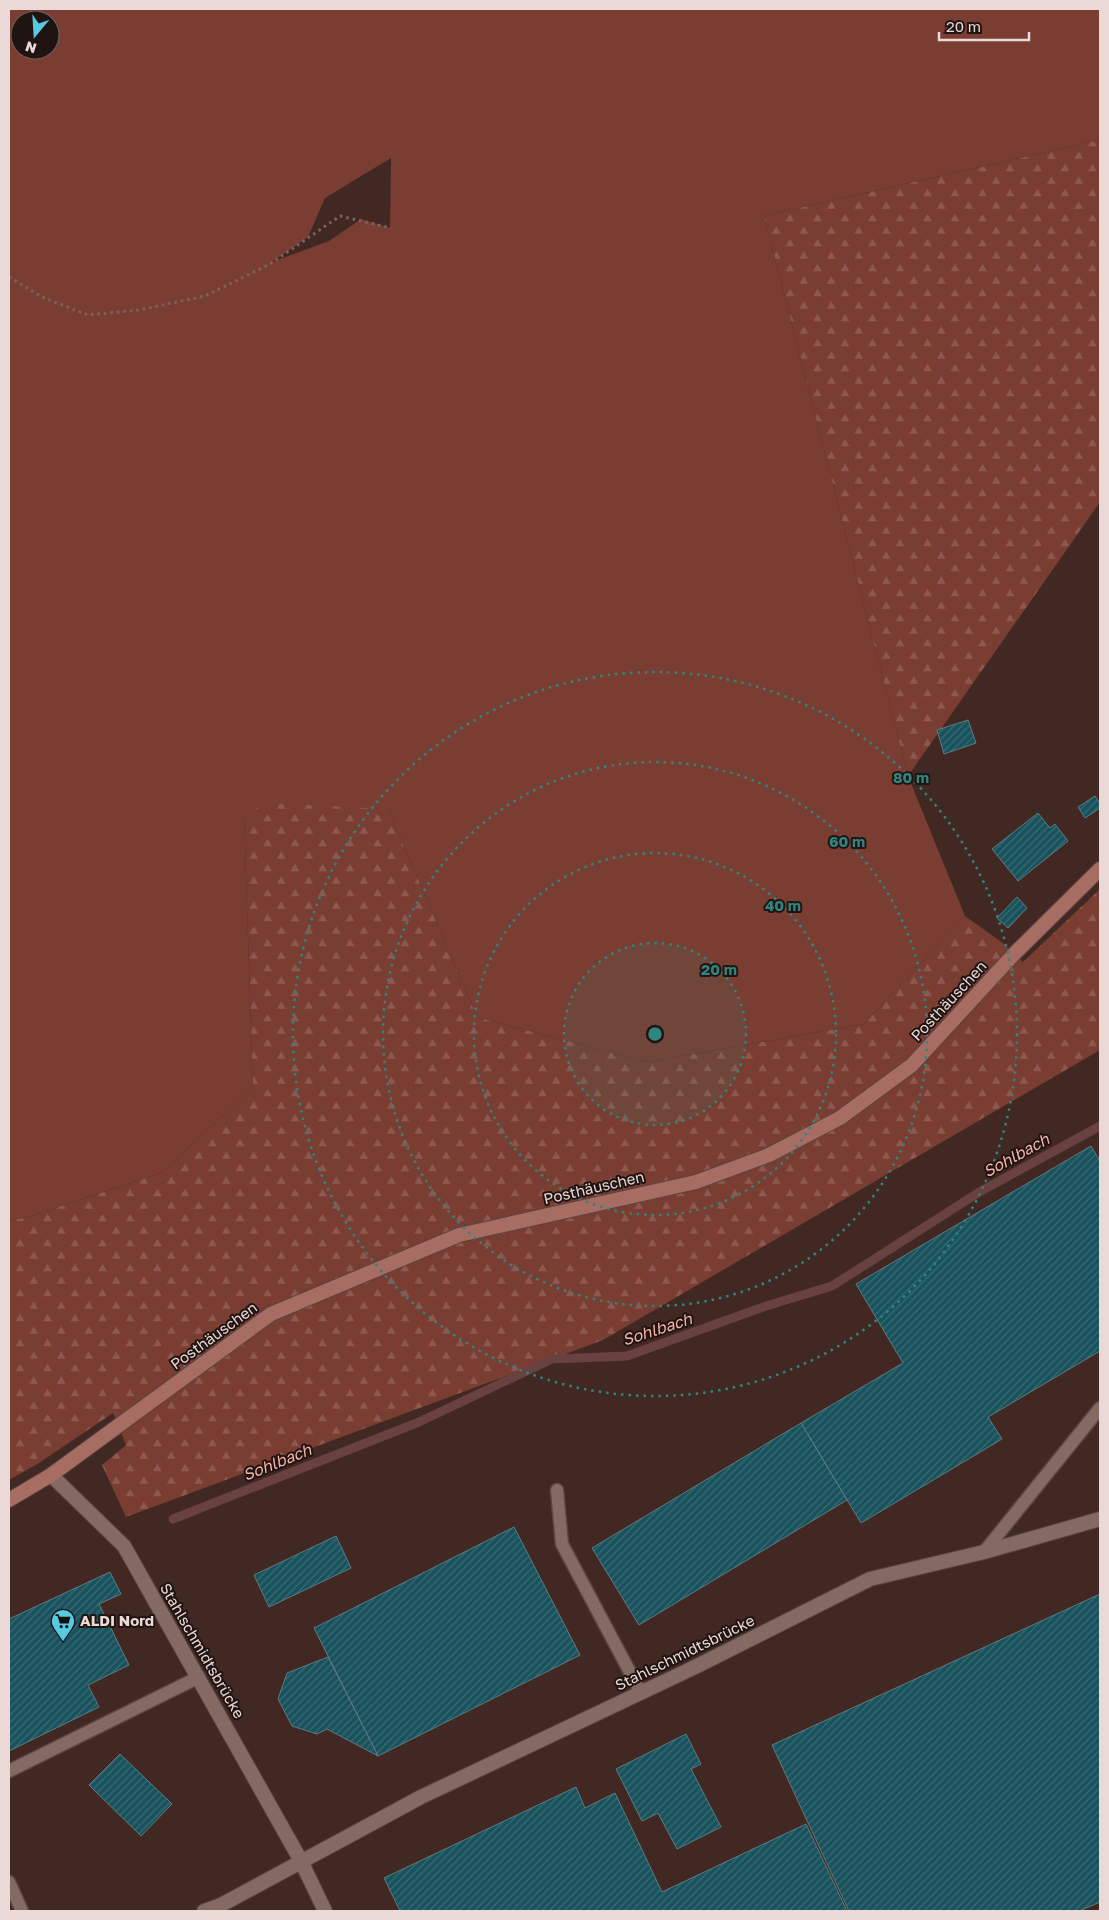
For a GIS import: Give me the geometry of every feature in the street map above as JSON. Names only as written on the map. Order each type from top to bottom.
[{"type":"main road","name":"Posthäuschen","points":[[9,1500],[51,1476],[271,1314],[458,1235],[696,1182],[769,1155],[840,1118],[912,1065],[1014,954],[1100,869]]},
{"type":"street","name":"Stahlschmidtsbrücke","points":[[51,1476],[124,1546],[301,1861],[325,1911]]},
{"type":"street","name":"Stahlschmidtsbrücke","points":[[204,1911],[221,1905],[421,1798],[641,1693],[870,1579],[984,1552],[1100,1519]]},
{"type":"lane","points":[[984,1552],[1100,1408]]},
{"type":"lane","points":[[557,1490],[562,1544],[641,1693]]},
{"type":"lane","points":[[9,1771],[199,1677]]},
{"type":"lane","points":[[9,1882],[22,1911]]},
{"type":"path","points":[[9,276],[42,297],[88,315],[139,310],[205,296],[270,264],[340,216],[391,228]]},
{"type":"green space","points":[[9,9],[1100,9],[1100,140],[764,216],[908,776],[965,916],[864,1024],[648,1062],[477,1017],[388,809],[244,815],[253,1088],[161,1173],[31,1216],[9,1221]],"holes":[[[391,158],[390,228],[361,219],[329,241],[272,262],[308,237],[325,198]]]},
{"type":"green space","points":[[1100,140],[1100,502],[908,776],[764,216]]},
{"type":"green space","points":[[265,803],[388,809],[477,1017],[648,1062],[864,1024],[965,916],[1004,944],[1023,962],[1100,889],[1100,1050],[603,1340],[126,1517],[102,1465],[126,1445],[113,1413],[39,1463],[9,1480],[9,1221],[31,1216],[161,1173],[253,1088],[244,815]]},
{"type":"building","points":[[968,720],[976,743],[944,754],[937,730]]},
{"type":"building","points":[[1095,796],[1100,804],[1100,808],[1085,818],[1078,807]]},
{"type":"building","points":[[1038,813],[1050,828],[1055,824],[1068,841],[1018,881],[992,849]]},
{"type":"building","points":[[1017,897],[1027,908],[1008,928],[997,918]]},
{"type":"building","points":[[1091,1146],[1100,1161],[1100,1351],[988,1417],[1002,1439],[861,1523],[801,1423],[903,1363],[856,1284]]},
{"type":"building","points":[[801,1423],[847,1500],[639,1625],[592,1548]]},
{"type":"building","points":[[514,1527],[580,1655],[378,1756],[314,1628]]},
{"type":"building","points":[[336,1536],[351,1568],[269,1607],[254,1575]]},
{"type":"building","name":"ALDI Nord","points":[[110,1572],[121,1594],[99,1604],[129,1665],[88,1685],[99,1707],[9,1751],[9,1619]]},
{"type":"building","points":[[1100,1594],[1100,1902],[1079,1911],[849,1911],[772,1745]]},
{"type":"building","points":[[328,1657],[378,1756],[327,1729],[317,1734],[292,1726],[278,1699],[287,1673]]},
{"type":"building","points":[[686,1734],[701,1764],[691,1769],[721,1827],[677,1849],[658,1813],[642,1821],[616,1769]]},
{"type":"building","points":[[120,1754],[172,1804],[141,1836],[89,1785]]},
{"type":"building","points":[[576,1787],[585,1808],[615,1793],[662,1892],[806,1824],[847,1911],[400,1911],[384,1878]]},
{"type":"waterway","name":"Sohlbach","points":[[173,1519],[419,1422],[552,1359],[627,1356],[766,1306],[832,1286],[981,1191],[1100,1126]]},
{"type":"place","name":"ALDI Nord","points":[[63,1642]]}]
